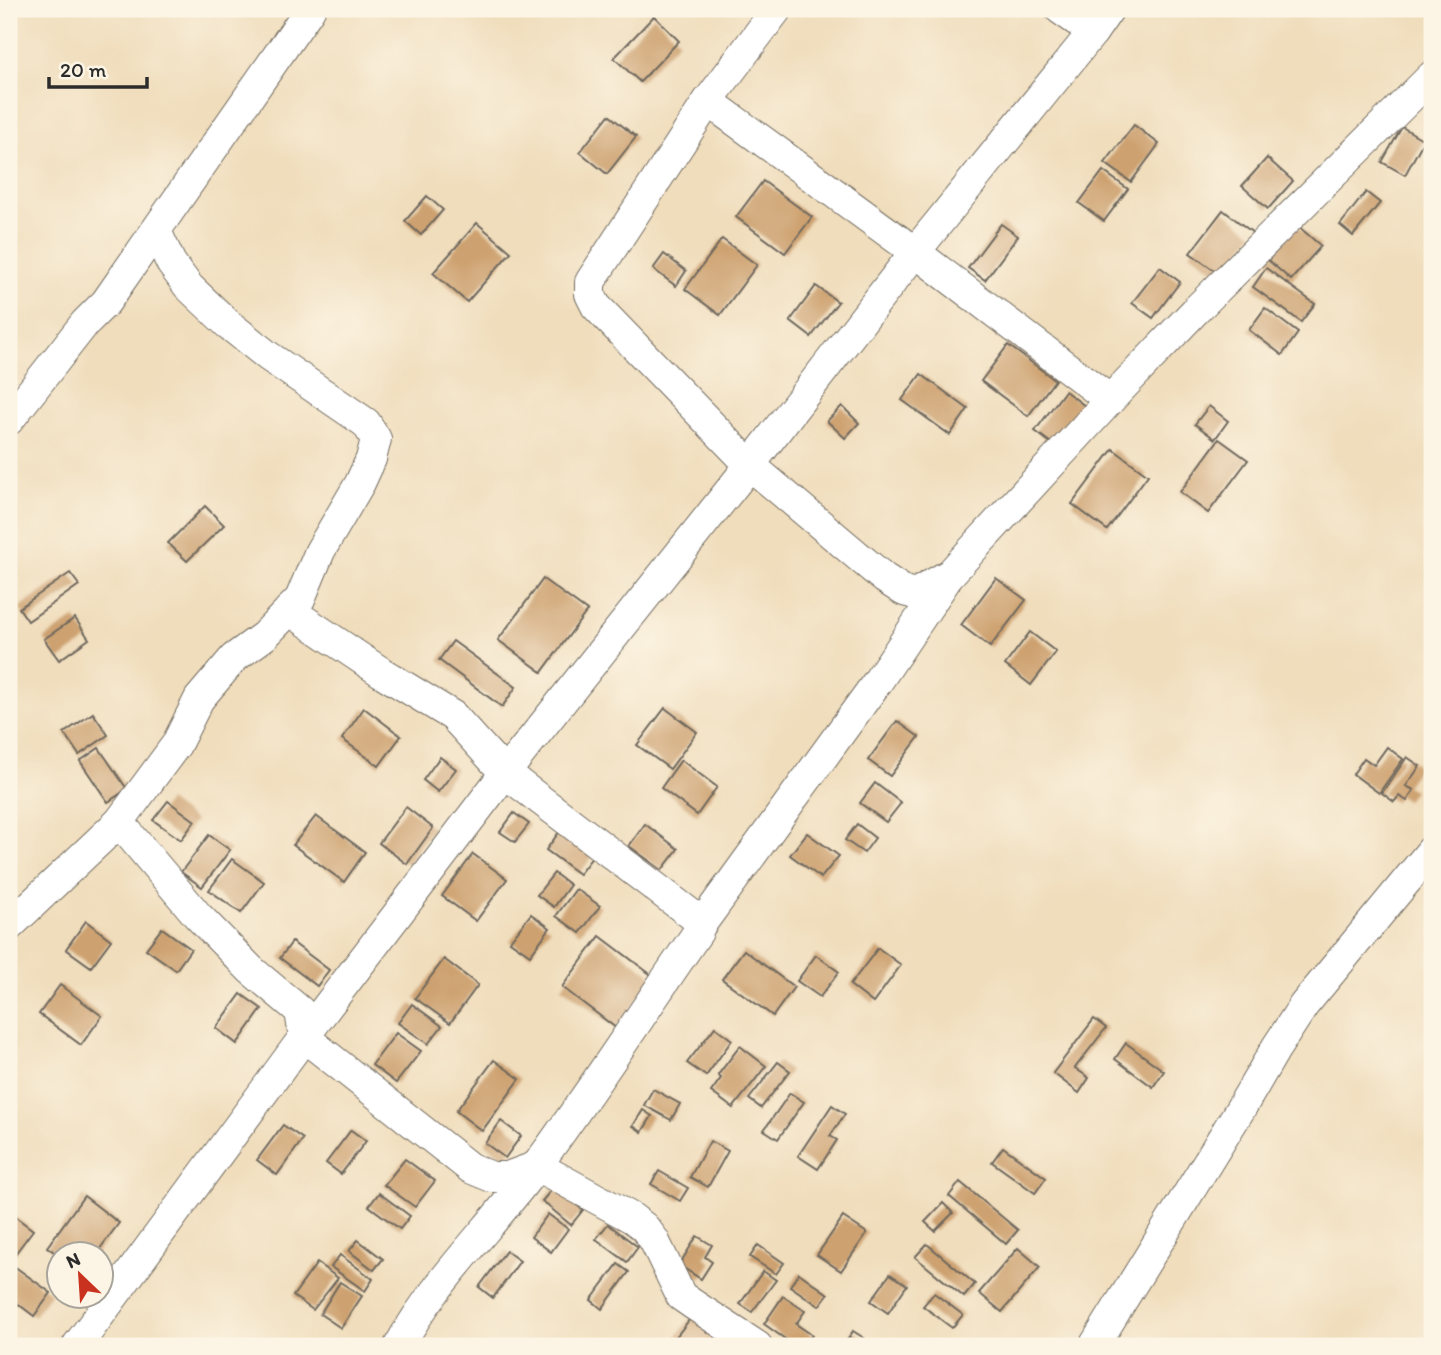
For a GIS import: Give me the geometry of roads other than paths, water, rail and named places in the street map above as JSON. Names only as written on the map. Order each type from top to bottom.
[{"type":"street","points":[[9,420],[85,323],[106,302],[310,9]]},
{"type":"street","points":[[777,9],[708,101],[590,282],[590,294],[596,306],[750,465],[884,578],[904,591],[915,594],[950,573]]},
{"type":"street","points":[[77,1346],[304,1037],[505,773],[1101,20],[1060,9]]},
{"type":"street","points":[[399,1346],[420,1311],[537,1166],[700,926],[878,681],[950,573],[1215,291],[1432,76]]},
{"type":"street","points":[[708,101],[915,252],[1110,400]]},
{"type":"street","points":[[9,926],[119,822],[176,745],[199,699],[234,658],[264,636],[300,598],[320,551],[360,483],[371,459],[376,439],[366,423],[268,356],[228,324],[188,286],[171,263],[156,231]]},
{"type":"street","points":[[289,610],[381,672],[453,716],[505,773],[699,920],[700,926]]},
{"type":"street","points":[[119,822],[198,916],[251,970],[300,1011],[304,1037],[470,1168],[492,1177],[507,1177],[537,1166],[644,1227],[654,1240],[681,1296],[757,1346]]},
{"type":"street","points":[[1094,1346],[1304,1005],[1432,850]]}]
